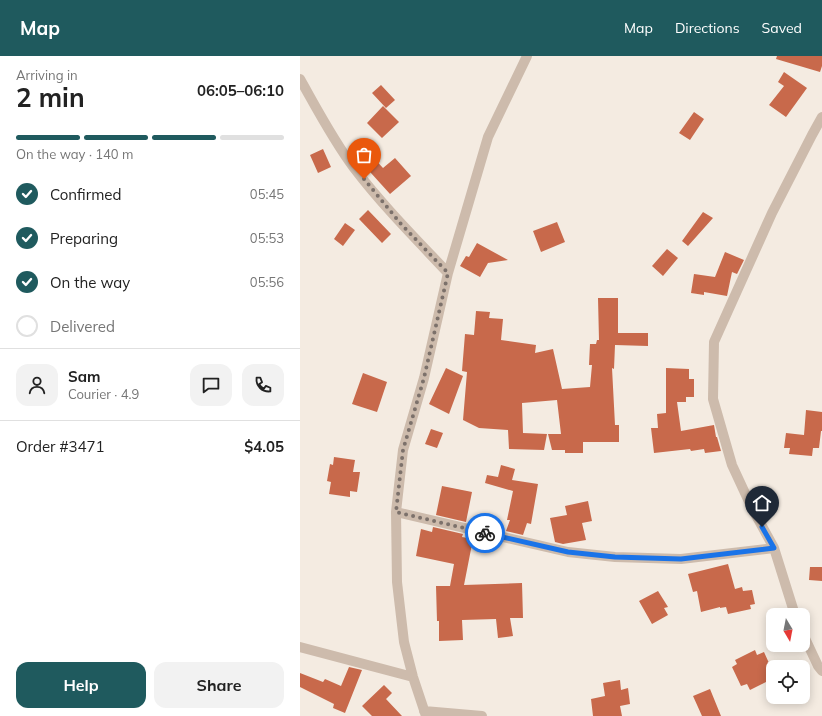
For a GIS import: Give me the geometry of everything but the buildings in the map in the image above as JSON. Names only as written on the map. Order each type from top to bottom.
[{"type":"street","points":[[482,716],[425,713],[404,642],[397,582],[396,512],[403,450],[424,378],[448,273],[488,137],[527,56]]},
{"type":"street","points":[[300,79],[329,130],[354,168],[401,224],[448,273]]},
{"type":"street","points":[[793,608],[774,548],[732,465],[713,399],[714,342],[772,213],[822,117]]},
{"type":"street","points":[[396,512],[568,552],[615,557],[681,559],[774,548]]},
{"type":"street","points":[[300,647],[414,677]]},
{"type":"street","points":[[810,649],[822,671]]},
{"type":"way so far","points":[[364,179],[401,224],[448,273],[424,378],[403,450],[396,512],[485,533]]},
{"type":"route","points":[[485,533],[568,552],[615,557],[681,559],[774,548],[762,527]]}]
